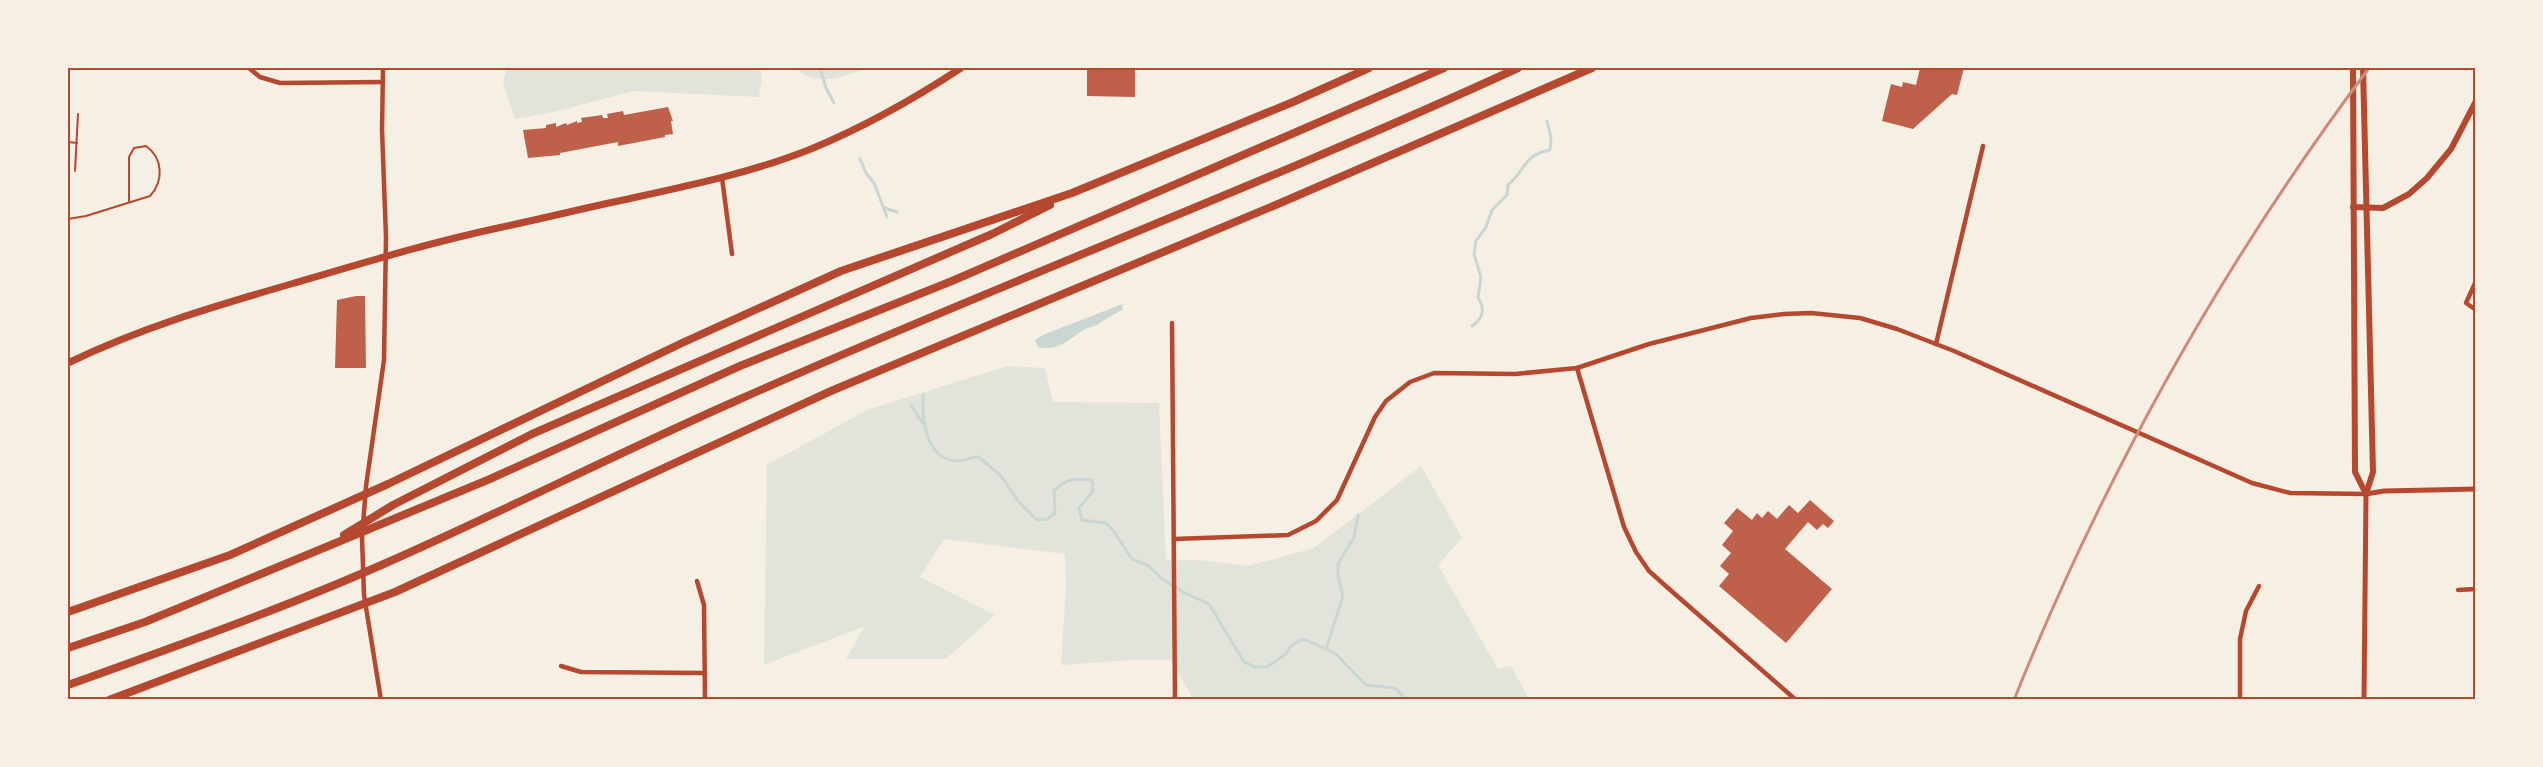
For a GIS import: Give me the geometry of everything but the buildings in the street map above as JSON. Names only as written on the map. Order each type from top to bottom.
[{"type":"highway","points":[[68,612],[230,555],[388,484],[682,343],[842,271],[1072,193],[1369,68]]},
{"type":"highway","points":[[68,648],[145,622],[490,479],[740,366],[952,281],[1444,68]]},
{"type":"highway","points":[[68,685],[384,564],[738,400],[1185,213],[1518,68]]},
{"type":"highway","points":[[109,699],[395,592],[831,391],[1278,204],[1592,68]]},
{"type":"highway","points":[[1571,77],[1598,68]]},
{"type":"highway","points":[[325,546],[393,505],[532,434],[992,234],[1072,193]]},
{"type":"main road","points":[[68,363],[120,339],[193,313],[385,256],[496,228],[722,178],[810,149],[862,126],[915,98],[961,68]]},
{"type":"main road","points":[[2353,68],[2355,472],[2366,494]]},
{"type":"main road","points":[[2363,68],[2363,149],[2367,208],[2373,472],[2366,494]]},
{"type":"main road","points":[[2353,207],[2383,208],[2395,202],[2427,178],[2451,149],[2475,101]]},
{"type":"street","points":[[249,68],[260,77],[280,83],[383,82]]},
{"type":"street","points":[[381,699],[364,595],[362,557],[370,452],[383,377],[385,256],[383,68]]},
{"type":"street","points":[[1936,344],[1983,146]]},
{"type":"street","points":[[722,178],[732,254]]},
{"type":"street","points":[[2475,281],[2466,303],[2475,310]]},
{"type":"street","points":[[1174,539],[1288,535],[1316,521],[1337,500],[1375,417],[1386,401],[1410,382],[1440,372],[1515,374],[1577,368],[1659,341],[1751,318],[1784,314],[1811,313],[1860,318],[1936,344],[2252,483],[2290,493],[2366,494],[2384,491],[2475,489]]},
{"type":"street","points":[[1172,322],[1174,699]]},
{"type":"street","points":[[1577,368],[1624,527],[1636,552],[1649,571],[1796,699]]},
{"type":"street","points":[[2364,699],[2366,494]]},
{"type":"street","points":[[697,581],[704,605],[705,699]]},
{"type":"street","points":[[2240,699],[2240,639],[2247,611],[2259,586]]},
{"type":"street","points":[[2458,590],[2475,589]]},
{"type":"street","points":[[561,666],[581,672],[704,673]]},
{"type":"lane","points":[[75,171],[78,114]]},
{"type":"lane","points":[[68,142],[77,142]]},
{"type":"lane","points":[[68,219],[86,216],[150,196],[158,188],[160,163],[154,152],[146,146],[134,148],[129,157],[129,201]]},
{"type":"shaded area","points":[[507,68],[760,68],[762,77],[759,97],[634,91],[553,112],[515,119],[503,83]]},
{"type":"shaded area","points":[[796,68],[867,68],[850,75],[821,79],[812,78]]},
{"type":"shaded area","points":[[1122,304],[1123,310],[1085,329],[1063,344],[1052,348],[1038,347],[1035,340],[1043,335]]},
{"type":"shaded area","points":[[1007,366],[1045,368],[1053,402],[1159,403],[1166,560],[1200,560],[1248,566],[1314,548],[1421,466],[1462,538],[1438,565],[1498,669],[1511,666],[1529,699],[1193,699],[1171,660],[1061,665],[1066,586],[1065,554],[944,539],[920,577],[995,615],[946,659],[846,659],[865,626],[764,665],[767,465],[867,410]]},
{"type":"waterway","points":[[820,68],[826,88],[834,103]]},
{"type":"waterway","points":[[1472,326],[1479,320],[1482,309],[1478,298],[1481,277],[1474,254],[1476,241],[1486,227],[1492,210],[1507,195],[1508,185],[1530,159],[1541,152],[1550,150],[1551,137],[1547,121]]},
{"type":"waterway","points":[[860,159],[866,173],[874,183],[887,217]]},
{"type":"waterway","points":[[885,208],[897,212]]},
{"type":"waterway","points":[[923,395],[925,426],[932,445],[938,453],[956,461],[979,457],[1001,476],[1018,501],[1037,520],[1047,519],[1055,513],[1054,491],[1062,484],[1076,479],[1092,480],[1093,491],[1079,508],[1082,520],[1106,523],[1132,559],[1149,566],[1161,578],[1185,593],[1209,604],[1244,662],[1255,667],[1267,667],[1286,654],[1291,646],[1300,640],[1306,640],[1335,653],[1366,685],[1395,688],[1406,700]]},
{"type":"waterway","points":[[911,405],[923,424]]},
{"type":"waterway","points":[[1326,649],[1343,596],[1338,576],[1338,564],[1354,537],[1358,515]]},
{"type":"railway","points":[[2014,700],[2087,533],[2171,372],[2265,217],[2369,68]]}]
